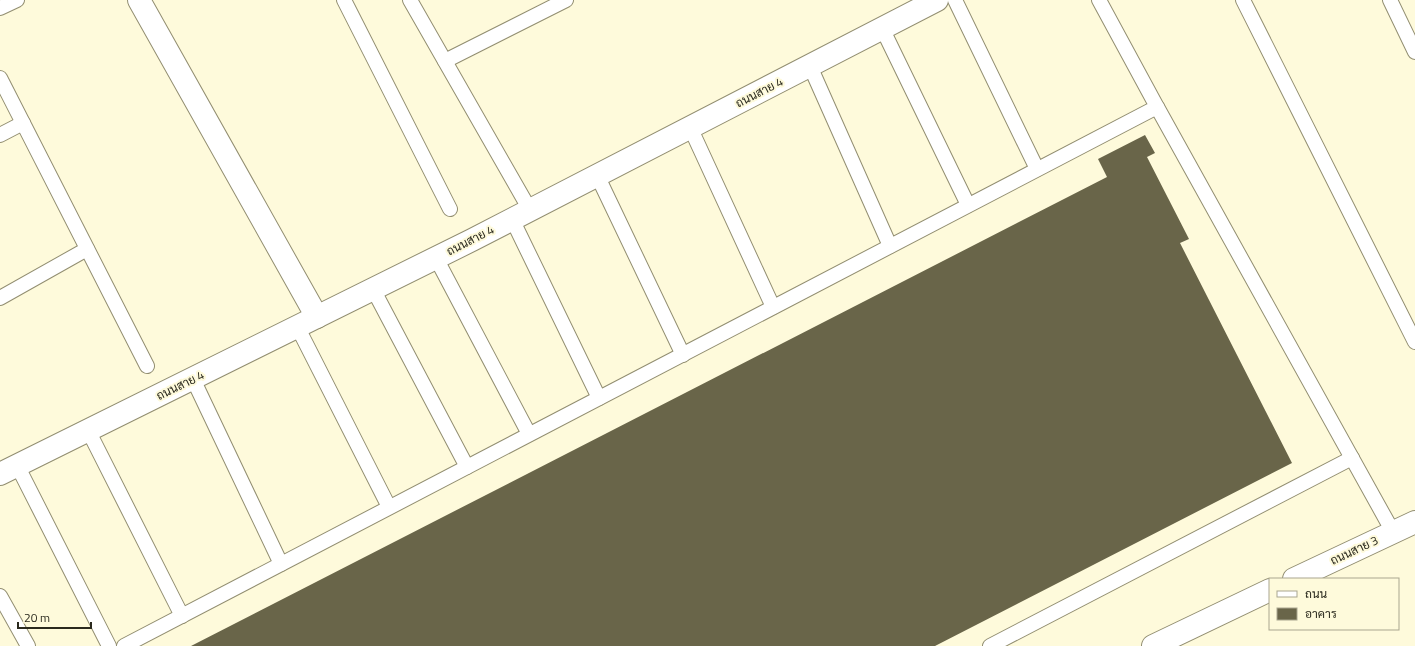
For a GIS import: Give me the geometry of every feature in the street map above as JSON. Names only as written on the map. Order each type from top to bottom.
[{"type":"street","points":[[139,0],[317,317]]},
{"type":"street","name":"ถนนสาย 4","points":[[8,470],[521,215],[937,0]]},
{"type":"street","name":"ถนนสาย 3","points":[[1296,578],[1415,522]]},
{"type":"street","points":[[1153,646],[1269,590]]},
{"type":"lane","points":[[0,8],[17,0]]},
{"type":"lane","points":[[344,0],[450,209]]},
{"type":"lane","points":[[410,0],[445,61],[521,215],[599,398]]},
{"type":"lane","points":[[445,61],[566,0]]},
{"type":"lane","points":[[955,0],[1037,169]]},
{"type":"lane","points":[[1099,0],[1393,532]]},
{"type":"lane","points":[[1243,0],[1415,342]]},
{"type":"lane","points":[[1390,0],[1415,52]]},
{"type":"lane","points":[[882,28],[968,205]]},
{"type":"lane","points":[[810,66],[890,246]]},
{"type":"lane","points":[[0,78],[147,366]]},
{"type":"lane","points":[[124,646],[1157,106]]},
{"type":"lane","points":[[0,135],[22,123]]},
{"type":"lane","points":[[690,128],[773,307]]},
{"type":"lane","points":[[597,175],[683,355]]},
{"type":"lane","points":[[0,298],[87,249]]},
{"type":"lane","points":[[436,258],[529,434]]},
{"type":"lane","points":[[373,289],[467,467]]},
{"type":"lane","points":[[297,326],[389,508]]},
{"type":"lane","points":[[193,379],[281,564]]},
{"type":"lane","points":[[88,430],[182,616]]},
{"type":"lane","points":[[990,646],[1352,458]]},
{"type":"lane","points":[[8,470],[109,646]]},
{"type":"lane","points":[[0,596],[28,646]]},
{"type":"building","points":[[1145,135],[1155,153],[1147,157],[1189,239],[1180,243],[1292,463],[935,646],[191,646],[1107,177],[1098,159]]}]
